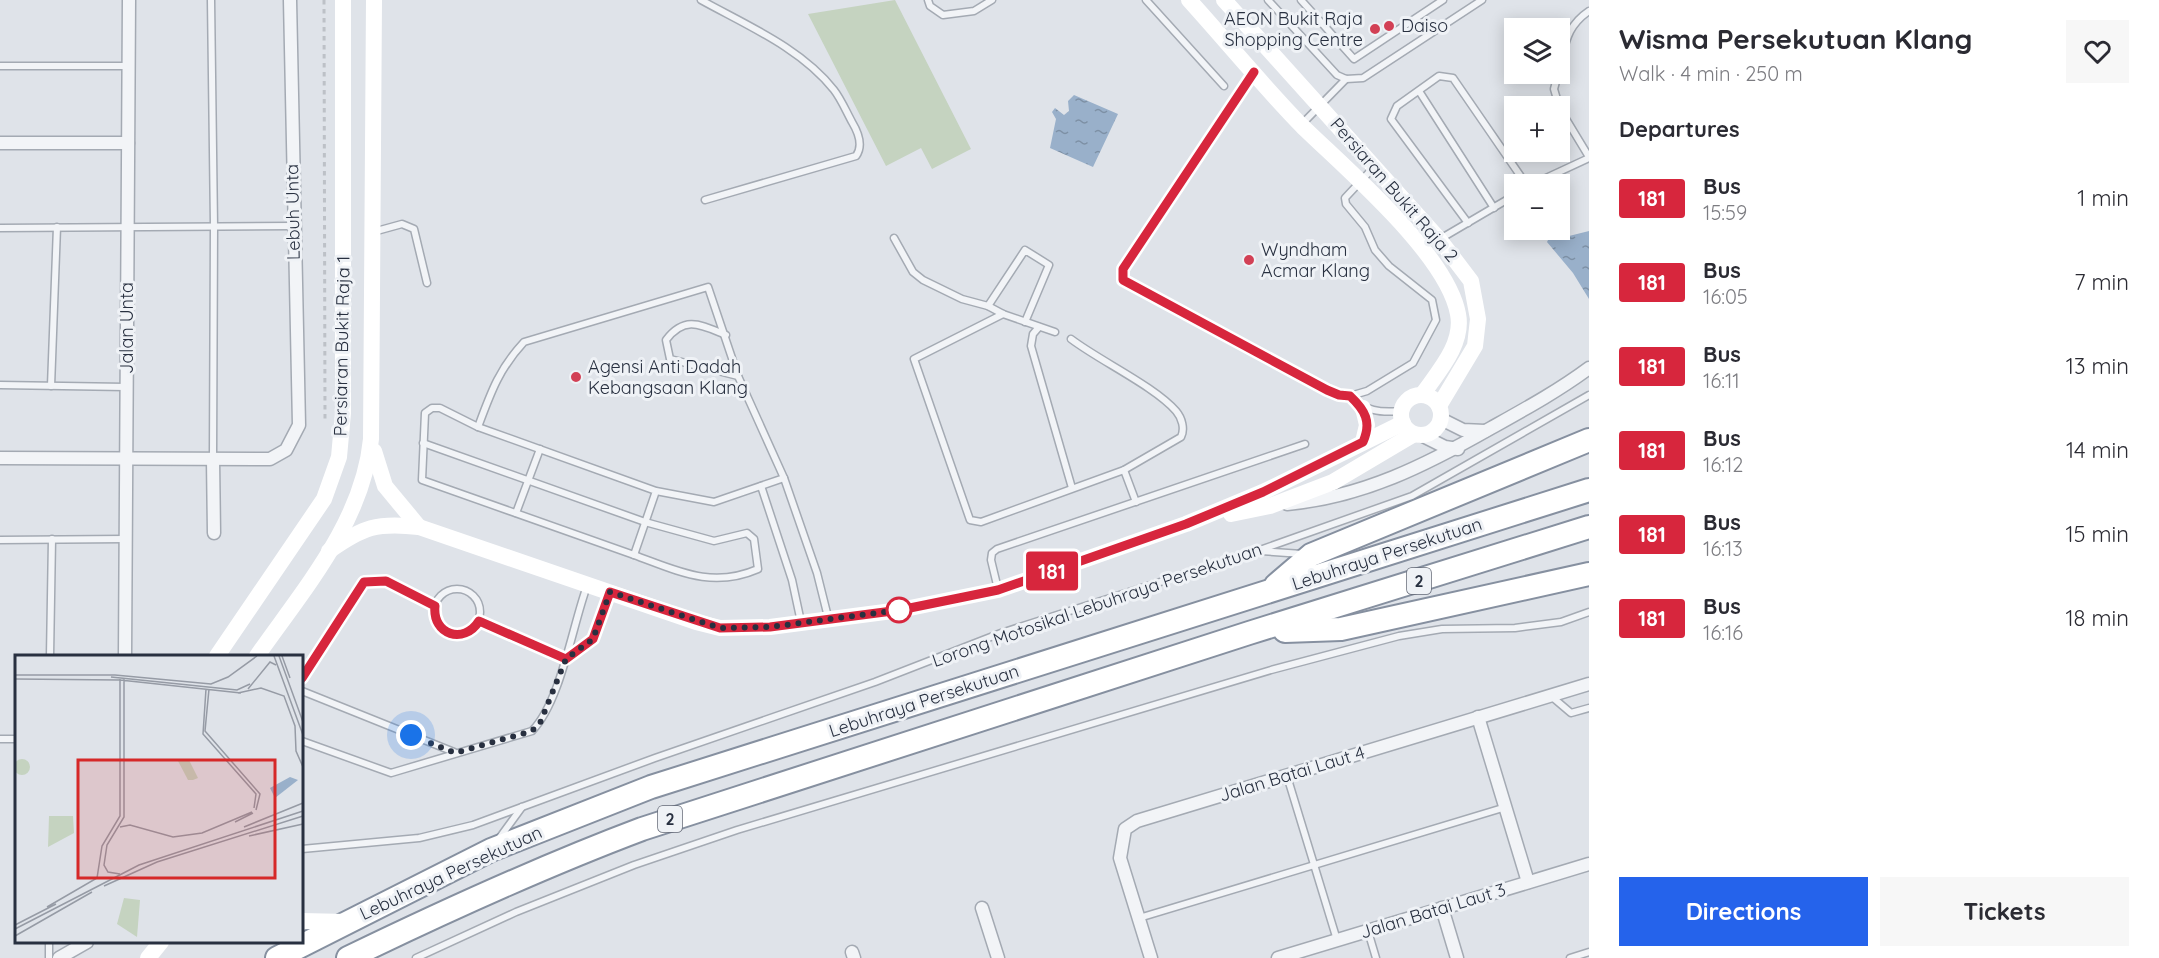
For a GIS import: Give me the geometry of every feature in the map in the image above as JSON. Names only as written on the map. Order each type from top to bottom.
[{"type":"highway","points":[[1268,592],[1311,555],[1589,440]]},
{"type":"highway","name":"Lebuhraya Persekutuan","points":[[277,958],[491,850],[651,787],[1589,490]]},
{"type":"highway","name":"Lebuhraya Persekutuan","points":[[348,958],[454,906],[557,861],[642,829],[1249,633],[1589,527]]},
{"type":"highway","points":[[1249,633],[1341,629],[1589,574]]},
{"type":"street","name":"Jalan Unta","points":[[126,655],[129,0]]},
{"type":"street","name":"Lebuh Unta","points":[[213,460],[270,459],[286,450],[299,424],[293,226],[291,0]]},
{"type":"street","name":"Persiaran Bukit Raja 1","points":[[218,655],[324,499],[339,457],[343,413],[343,0]]},
{"type":"street","name":"Persiaran Bukit Raja 1","points":[[257,655],[329,551],[363,484],[369,466],[374,0]]},
{"type":"street","name":"Persiaran Bukit Raja 2","points":[[1189,0],[1301,125],[1361,181],[1442,276],[1458,316],[1455,344],[1422,395]]},
{"type":"street","name":"Persiaran Bukit Raja 2","points":[[1224,0],[1439,239],[1471,281],[1478,319],[1475,346],[1440,412]]},
{"type":"street","points":[[0,143],[128,144]]},
{"type":"street","points":[[1442,276],[1463,270]]},
{"type":"street","points":[[1186,524],[1366,488],[1413,471],[1458,449],[1558,390],[1589,368]]},
{"type":"street","points":[[1410,426],[1408,399],[1422,395],[1429,396],[1440,412],[1463,430],[1486,431]]},
{"type":"street","points":[[1363,408],[1367,425],[1363,442]]},
{"type":"street","points":[[329,551],[355,533],[379,524],[418,527],[720,628],[770,627],[900,610],[998,590],[1186,524],[1263,492],[1363,442],[1410,426],[1432,432],[1440,412]]},
{"type":"street","points":[[1410,426],[1445,447],[1458,449]]},
{"type":"street","points":[[1270,506],[1333,482],[1410,426]]},
{"type":"street","points":[[371,439],[385,486],[418,527]]},
{"type":"street","points":[[0,458],[213,460],[214,533]]},
{"type":"street","name":"Jalan Batai Laut 4","points":[[1151,958],[1120,858],[1125,829],[1137,821],[1589,684]]},
{"type":"street","points":[[1478,717],[1528,882]]},
{"type":"street","name":"Jalan Batai Laut 3","points":[[1278,958],[1301,955],[1368,930],[1589,864]]},
{"type":"street","points":[[982,908],[998,958]]},
{"type":"street","points":[[1442,908],[1457,958]]},
{"type":"street","points":[[303,921],[346,922]]},
{"type":"street","points":[[58,958],[85,943]]},
{"type":"street","points":[[148,958],[160,943]]},
{"type":"lane","points":[[211,0],[214,226],[213,460]]},
{"type":"lane","points":[[701,0],[784,47],[822,76],[836,92],[860,140],[856,156],[705,200]]},
{"type":"lane","points":[[928,0],[930,6],[943,15],[974,11],[992,0]]},
{"type":"lane","points":[[1146,0],[1224,86]]},
{"type":"lane","points":[[1268,0],[1337,75],[1346,79],[1363,78],[1482,0]]},
{"type":"lane","points":[[1301,0],[1354,59],[1443,0]]},
{"type":"lane","points":[[1570,29],[1576,20],[1589,11]]},
{"type":"lane","points":[[0,66],[129,66]]},
{"type":"lane","points":[[1254,72],[1123,269],[1123,280],[1327,390],[1339,395],[1350,396],[1367,391],[1413,363],[1436,320],[1432,300],[1389,266],[1375,250],[1365,227],[1346,204],[1345,198],[1374,167]]},
{"type":"lane","points":[[1468,223],[1391,118],[1397,106],[1439,76],[1453,78],[1519,174]]},
{"type":"lane","points":[[1301,125],[1346,79]]},
{"type":"lane","points":[[1419,91],[1494,208]]},
{"type":"lane","points":[[1554,174],[1589,157],[1570,126]]},
{"type":"lane","points":[[1439,239],[1504,202]]},
{"type":"lane","points":[[373,232],[402,224],[414,229],[427,283]]},
{"type":"lane","points":[[0,228],[293,226]]},
{"type":"lane","points":[[51,386],[57,227]]},
{"type":"lane","points":[[894,237],[913,272],[924,280],[962,299],[988,306],[1003,314],[1055,332]]},
{"type":"lane","points":[[988,306],[1025,250],[1049,265],[1025,322]]},
{"type":"lane","points":[[478,427],[496,379],[506,361],[524,342],[708,287],[738,376],[784,478],[817,573],[829,619]]},
{"type":"lane","points":[[1003,314],[914,359],[970,520],[981,522],[1124,470],[1181,437],[1182,424],[1177,412],[1071,339]]},
{"type":"lane","points":[[726,335],[702,326],[685,324],[675,328],[666,340],[670,359],[701,369],[738,376]]},
{"type":"lane","points":[[1039,327],[1033,334],[1031,346],[1072,488]]},
{"type":"lane","points":[[0,385],[126,387]]},
{"type":"lane","name":"Lorong Motosikal Lebuhraya Persekutuan","points":[[303,849],[439,835],[875,682],[1001,633],[1257,551],[1412,496],[1589,395]]},
{"type":"lane","points":[[1350,396],[1363,408],[1381,412],[1410,426]]},
{"type":"lane","points":[[423,442],[645,522],[714,541],[747,533],[754,539],[758,569],[747,574],[699,579],[422,480],[423,442],[425,413],[432,408],[440,408],[478,427],[657,492],[714,502],[784,478]]},
{"type":"lane","points":[[998,590],[991,560],[992,553],[997,549],[1305,444]]},
{"type":"lane","points":[[516,513],[540,449]]},
{"type":"lane","points":[[1124,470],[1136,502]]},
{"type":"lane","points":[[761,486],[792,580],[801,622]]},
{"type":"lane","points":[[634,555],[657,492]]},
{"type":"lane","points":[[50,655],[52,539]]},
{"type":"lane","points":[[0,540],[126,539]]},
{"type":"lane","points":[[1257,551],[1311,555]]},
{"type":"lane","points":[[303,676],[364,582],[386,581],[435,606]]},
{"type":"lane","points":[[303,741],[391,773],[532,731],[540,723],[566,659],[587,585]]},
{"type":"lane","points":[[450,590],[465,591],[472,594],[480,606],[479,621],[469,632],[461,635],[446,633],[436,621],[435,606],[438,599],[450,590]]},
{"type":"lane","points":[[566,659],[593,639],[610,592]]},
{"type":"lane","points":[[416,958],[516,912],[634,865],[737,830],[1271,670],[1399,636],[1442,628],[1515,627],[1561,622],[1589,612]]},
{"type":"lane","points":[[479,621],[566,659]]},
{"type":"lane","points":[[303,691],[455,753]]},
{"type":"lane","points":[[1550,696],[1571,713],[1589,708]]},
{"type":"lane","points":[[1287,776],[1337,940]]},
{"type":"lane","points":[[491,850],[523,806]]},
{"type":"lane","points":[[1139,918],[1506,807]]},
{"type":"lane","points":[[1368,930],[1376,958]]},
{"type":"lane","points":[[1570,958],[1589,952]]},
{"type":"green space","points":[[895,0],[971,149],[932,169],[921,148],[886,166],[808,14]]},
{"type":"water","points":[[1074,95],[1118,114],[1093,167],[1050,148],[1056,119],[1052,112],[1055,108],[1064,115],[1069,111],[1068,101]]},
{"type":"water","points":[[1589,231],[1589,299],[1573,273],[1547,242],[1548,240],[1570,240],[1570,236]]},
{"type":"bus line","name":"181","points":[[303,676],[364,582],[386,581],[435,606],[436,621],[446,633],[461,635],[469,632],[479,621],[566,659],[593,639],[610,592],[720,628],[770,627],[900,610],[998,590],[1186,524],[1263,492],[1363,442],[1366,434],[1366,416],[1363,408],[1350,396],[1339,395],[1327,390],[1123,280],[1123,269],[1254,72]]},
{"type":"place","name":"Daiso","points":[[1389,26]]},
{"type":"place","name":"AEON Bukit Raja Shopping Centre","points":[[1375,29]]},
{"type":"place","name":"Wyndham Acmar Klang","points":[[1249,260]]},
{"type":"place","name":"Agensi Anti Dadah Kebangsaan Klang","points":[[576,377]]},
{"type":"route","points":[[411,735],[455,753],[532,731],[540,723],[566,659],[593,639],[610,592],[720,628],[770,627],[899,610]]}]
